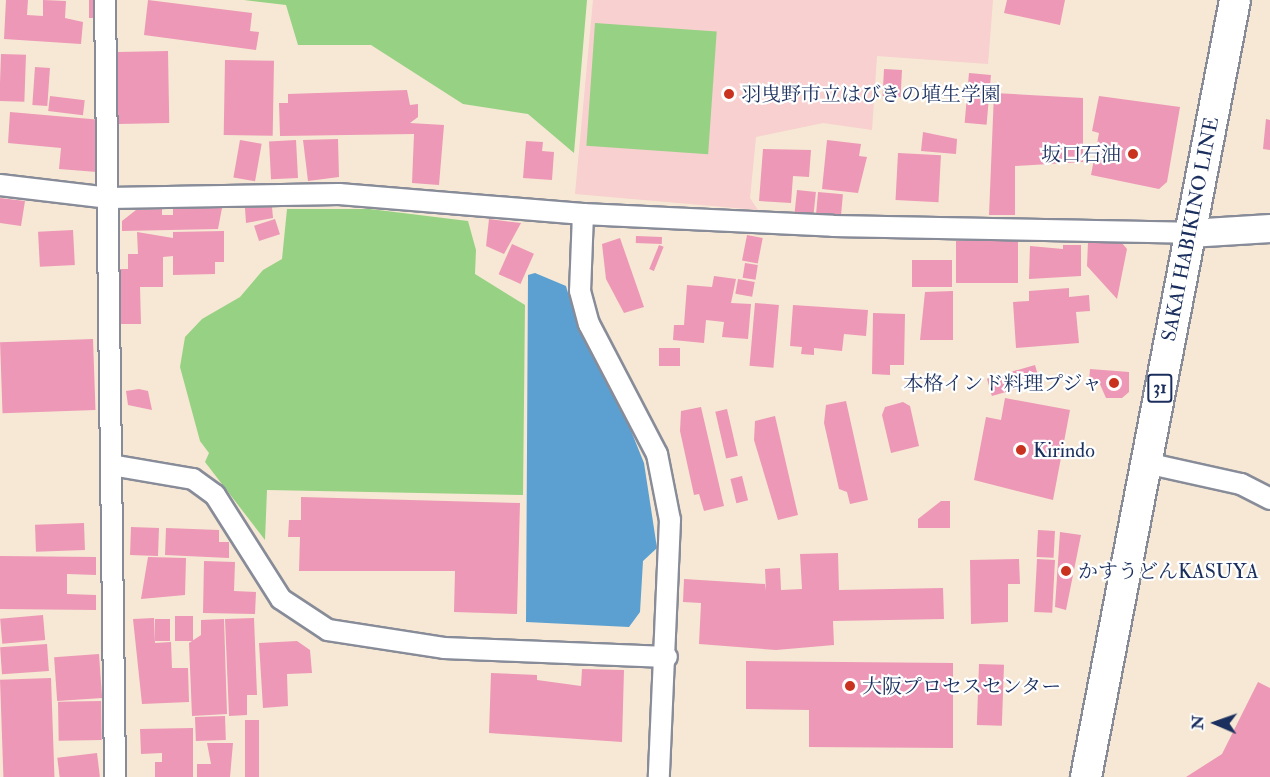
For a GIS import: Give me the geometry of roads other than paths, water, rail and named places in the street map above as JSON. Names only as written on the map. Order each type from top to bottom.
[{"type":"main road","name":"SAKAI HABIKINO LINE","points":[[1086,777],[1235,0]]},
{"type":"street","points":[[105,0],[115,777]]},
{"type":"street","points":[[0,185],[109,198],[339,194],[583,214],[1189,233],[1270,228]]},
{"type":"street","points":[[583,214],[580,291],[589,324],[657,454],[670,520],[667,657],[659,777]]},
{"type":"street","points":[[1146,463],[1241,484],[1270,499]]},
{"type":"street","points":[[111,465],[193,479],[215,495],[281,599],[328,630],[444,648],[667,657]]},
{"type":"water","points":[[535,273],[566,286],[579,331],[617,396],[644,463],[657,548],[643,561],[640,612],[629,627],[526,622],[528,275]]},
{"type":"place","name":"羽曳野市立はびきの埴生学園","points":[[729,94]]},
{"type":"place","name":"坂口石油","points":[[1133,154]]},
{"type":"place","name":"本格インド料理プジャ","points":[[1114,383]]},
{"type":"place","name":"Kirindo","points":[[1021,450]]},
{"type":"place","name":"かすうどんKASUYA","points":[[1066,571]]},
{"type":"place","name":"大阪プロセスセンター","points":[[850,686]]}]
